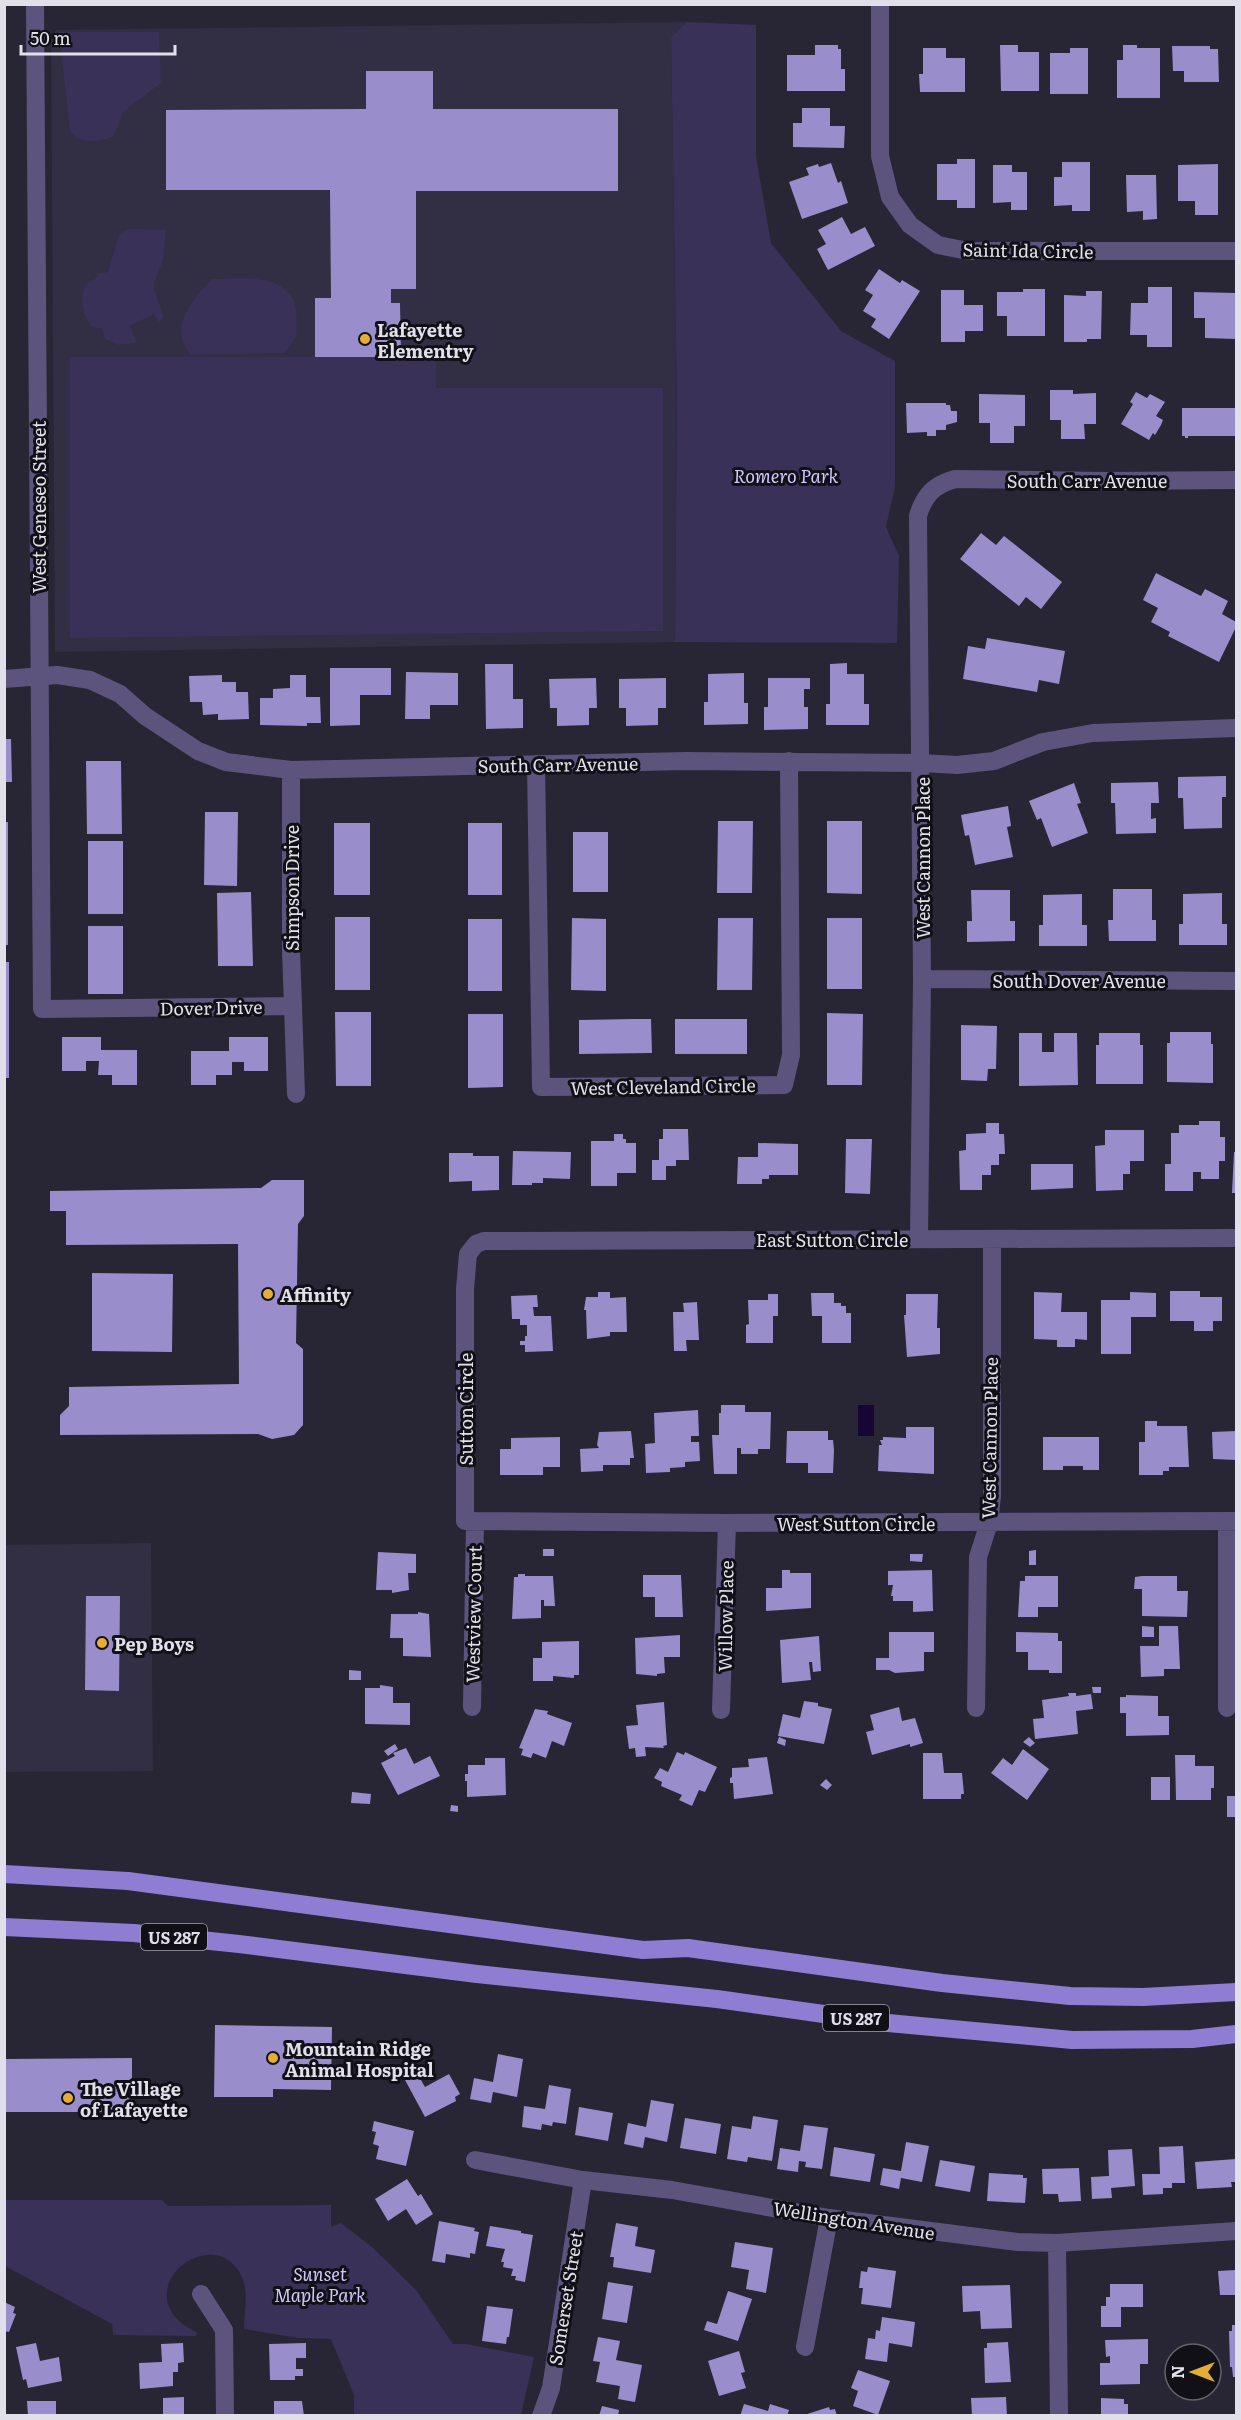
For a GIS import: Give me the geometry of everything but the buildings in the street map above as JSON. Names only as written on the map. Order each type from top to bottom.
[{"type":"main road","points":[[4,1874],[128,1881],[643,1950],[688,1948],[942,1983],[1026,1992],[1070,1996],[1143,1997],[1236,1992]]},
{"type":"main road","name":"US 287","points":[[4,1927],[134,1933],[240,1944],[477,1974],[717,1999],[888,2023],[1037,2037],[1136,2040],[1236,2034]]},
{"type":"street","name":"West Geneseo Street","points":[[35,4],[42,1009]]},
{"type":"street","name":"Saint Ida Circle","points":[[880,4],[880,156],[890,197],[910,225],[938,245],[968,251],[1236,251]]},
{"type":"street","name":"South Carr Avenue","points":[[938,484],[955,479],[1236,480]]},
{"type":"street","name":"West Cannon Place","points":[[919,1239],[922,979],[918,516],[923,499],[938,484]]},
{"type":"street","name":"South Carr Avenue","points":[[4,679],[57,675],[90,680],[120,694],[145,716],[198,752],[226,762],[291,770],[789,761],[957,765],[994,761],[1043,742],[1093,733],[1236,728]]},
{"type":"street","name":"West Cleveland Circle","points":[[536,764],[541,1088],[749,1086],[784,1085],[791,1055],[789,761]]},
{"type":"street","name":"Simpson Drive","points":[[291,770],[293,1006]]},
{"type":"street","name":"South Dover Avenue","points":[[922,979],[1236,981]]},
{"type":"street","name":"Dover Drive","points":[[42,1009],[293,1006]]},
{"type":"street","points":[[293,1006],[296,1094]]},
{"type":"street","name":"East Sutton Circle","points":[[465,1289],[468,1254],[476,1244],[484,1241],[1236,1238]]},
{"type":"street","name":"West Cannon Place","points":[[976,1708],[978,1557],[989,1523],[992,1496],[992,1239]]},
{"type":"street","name":"Sutton Circle","points":[[465,1289],[465,1521],[475,1521]]},
{"type":"street","name":"West Sutton Circle","points":[[475,1521],[989,1523],[1232,1521]]},
{"type":"street","name":"Westview Court","points":[[472,1707],[475,1521]]},
{"type":"street","points":[[1227,1708],[1232,1521]]},
{"type":"street","name":"Willow Place","points":[[721,1710],[727,1523]]},
{"type":"street","name":"Wellington Avenue","points":[[475,2160],[583,2180],[672,2190],[829,2218],[972,2238],[1057,2243],[1236,2231]]},
{"type":"street","name":"Somerset Street","points":[[541,2415],[550,2388],[583,2180]]},
{"type":"street","points":[[805,2347],[829,2218]]},
{"type":"street","points":[[1057,2243],[1059,2415]]},
{"type":"street","points":[[201,2294],[224,2330],[225,2415]]},
{"type":"shaded area","name":"Lafayette Elementry","points":[[687,22],[671,37],[677,402],[675,642],[55,652],[51,36],[57,30]]},
{"type":"shaded area","points":[[858,1405],[874,1405],[874,1436],[858,1436]]},
{"type":"shaded area","points":[[151,1543],[153,1771],[5,1772],[4,1545]]},
{"type":"green space","name":"Romero Park","points":[[687,22],[756,25],[756,156],[771,243],[841,331],[895,361],[895,487],[886,527],[899,556],[897,643],[675,642],[677,402],[671,37]]},
{"type":"green space","points":[[59,32],[159,32],[161,83],[124,111],[113,137],[84,141],[70,132]]},
{"type":"green space","points":[[129,229],[166,230],[163,261],[154,288],[164,318],[159,322],[154,314],[130,326],[137,342],[118,345],[105,339],[102,329],[92,327],[84,312],[82,296],[85,285],[95,279],[99,273],[108,272],[119,234]]},
{"type":"green space","points":[[211,279],[256,279],[278,284],[286,290],[295,303],[297,336],[285,353],[190,355],[181,333],[182,324],[190,305]]},
{"type":"green space","points":[[70,357],[401,357],[436,361],[436,388],[663,388],[663,631],[70,638]]},
{"type":"green space","name":"Sunset Maple Park","points":[[5,2200],[162,2200],[168,2206],[331,2205],[331,2227],[341,2223],[372,2247],[416,2290],[453,2344],[466,2344],[534,2357],[521,2415],[354,2415],[354,2395],[331,2339],[299,2338],[244,2329],[246,2300],[244,2283],[234,2265],[219,2256],[203,2255],[188,2261],[175,2272],[168,2287],[168,2303],[178,2320],[198,2333],[195,2336],[113,2335],[112,2324],[7,2267],[4,2263]]},
{"type":"place","name":"Lafayette Elementry","points":[[365,339]]},
{"type":"place","name":"Affinity","points":[[268,1294]]},
{"type":"place","name":"Pep Boys","points":[[102,1643]]},
{"type":"place","name":"Mountain Ridge Animal Hospital","points":[[273,2058]]},
{"type":"place","name":"The Village of Lafayette","points":[[68,2098]]}]
